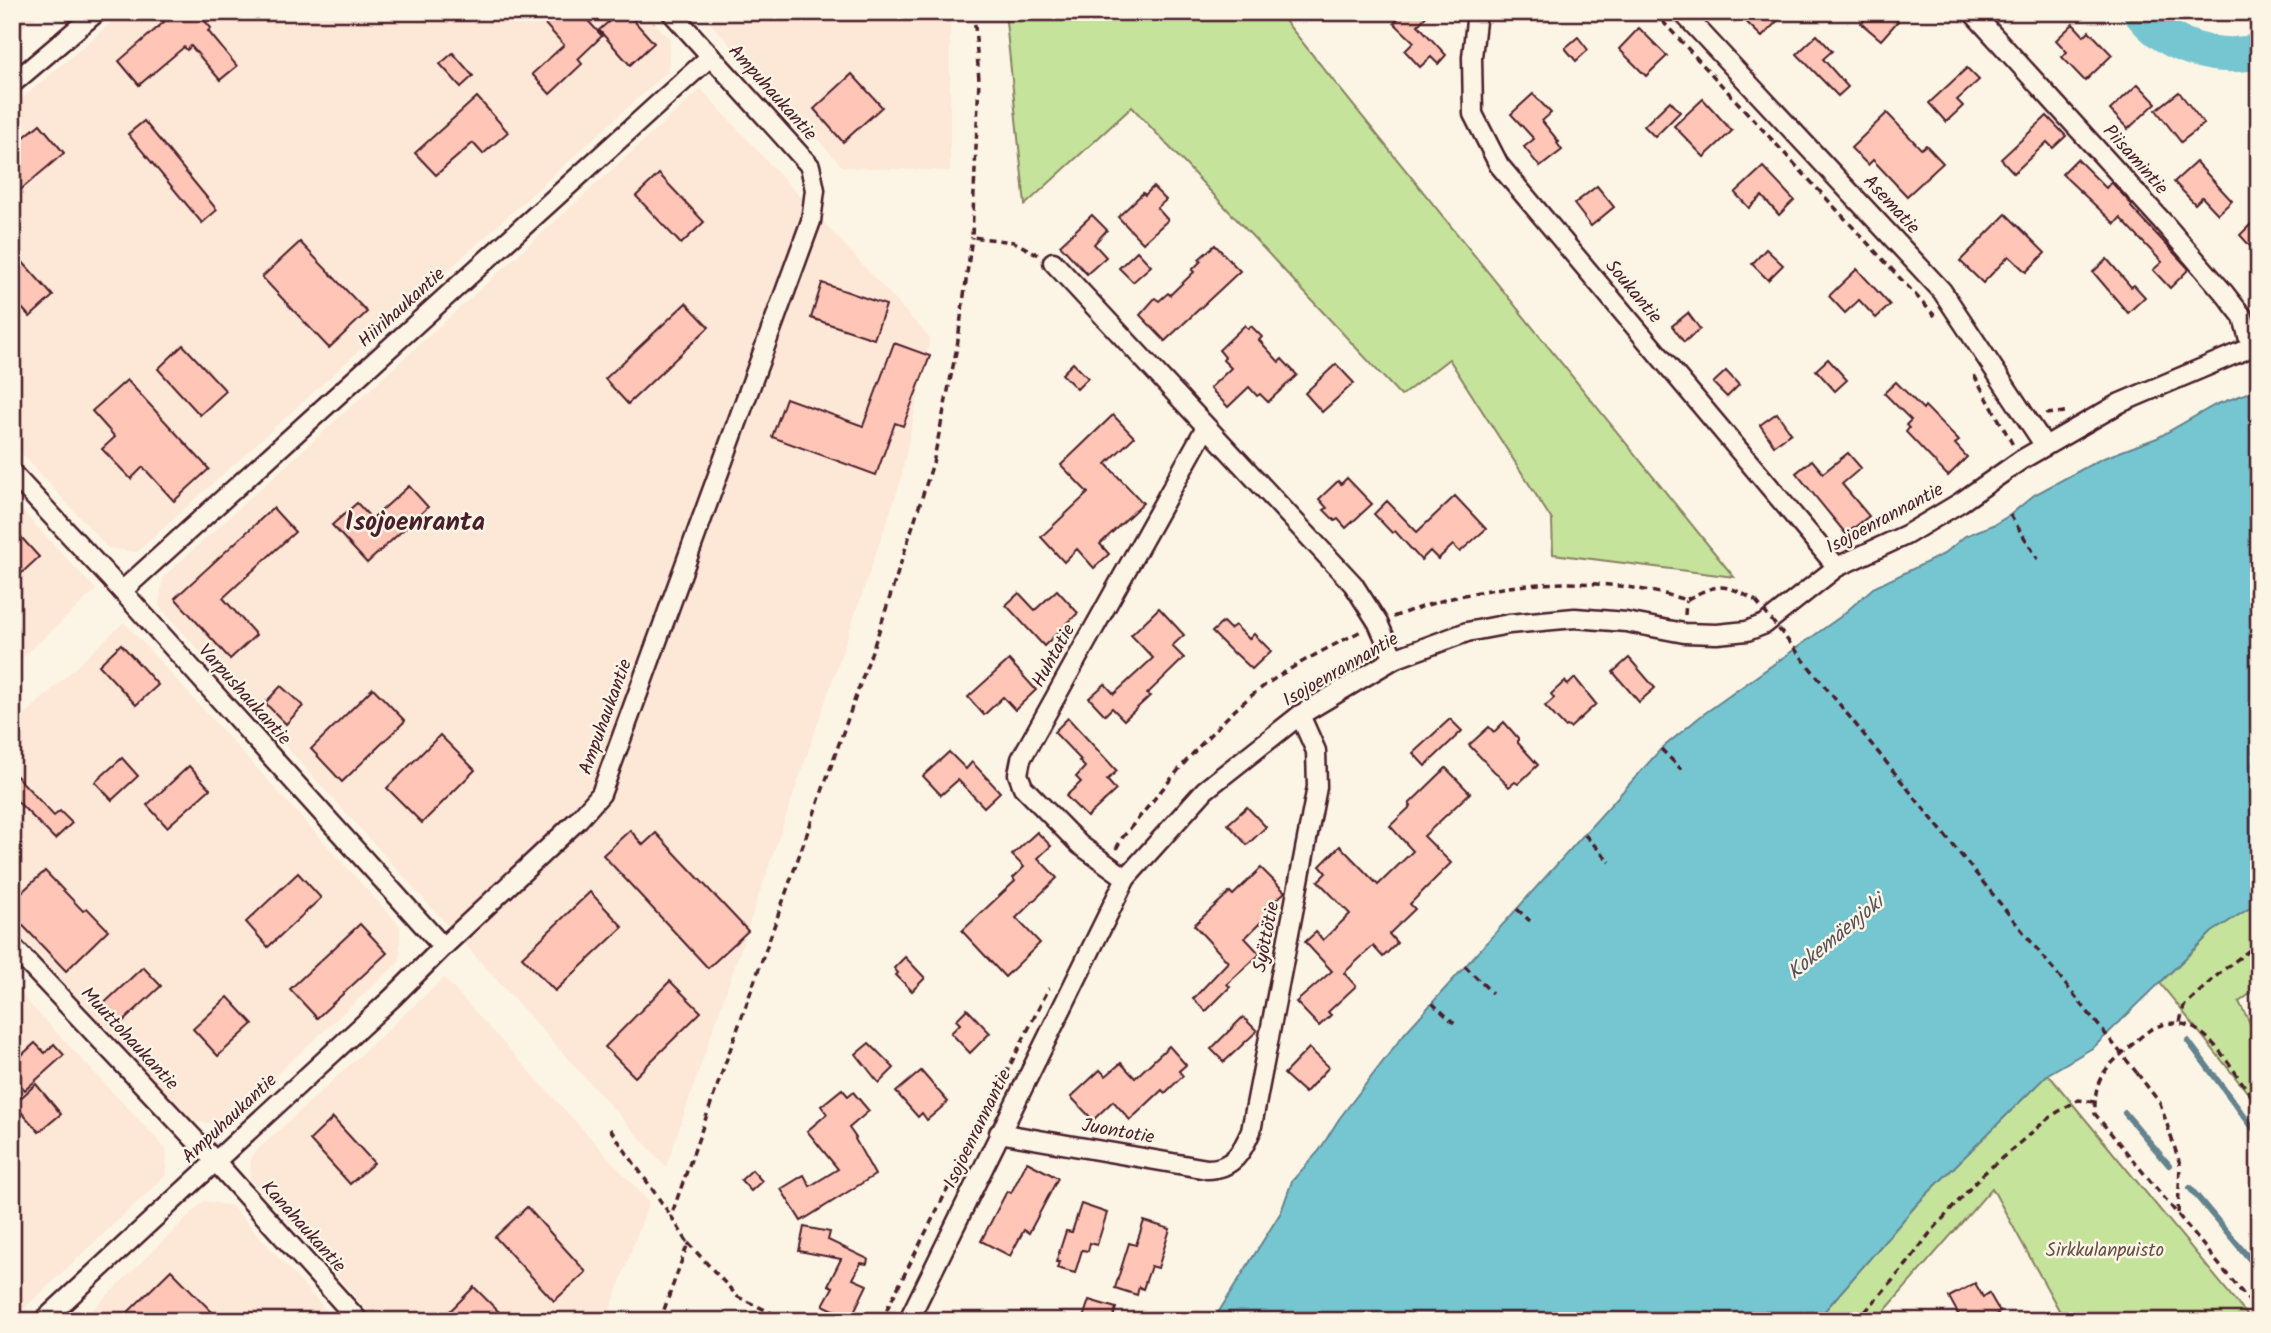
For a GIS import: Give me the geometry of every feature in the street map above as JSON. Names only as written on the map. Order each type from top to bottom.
[{"type":"street","points":[[12,84],[97,12]]},
{"type":"street","name":"Ampuhaukantie","points":[[43,1321],[392,998],[578,820],[601,794],[811,221],[815,190],[810,166],[671,12]]},
{"type":"street","name":"Soukantie","points":[[1477,12],[1472,57],[1473,114],[1499,165],[1837,567]]},
{"type":"street","name":"Asematie","points":[[1682,12],[1942,291],[2045,446]]},
{"type":"street","name":"Piisamintie","points":[[1972,12],[2225,294],[2243,317],[2255,345]]},
{"type":"street","name":"Hiirihaukantie","points":[[122,591],[711,56]]},
{"type":"street","points":[[1053,262],[1353,584],[1378,623],[1394,659]]},
{"type":"street","name":"Isojoenrannantie","points":[[908,1321],[1126,878],[1205,790],[1300,715],[1394,659],[1467,632],[1509,624],[1575,618],[1626,622],[1684,633],[1747,631],[1765,624],[1837,567],[1906,535],[1961,502],[2021,460],[2120,403],[2255,345]]},
{"type":"street","name":"Huhtatie","points":[[1126,878],[1080,845],[1023,788],[1018,774],[1021,759],[1206,427]]},
{"type":"street","name":"Varpushaukantie","points":[[12,473],[443,947]]},
{"type":"street","name":"Syöttötie","points":[[1229,1163],[1242,1151],[1251,1131],[1317,787],[1316,751],[1300,715]]},
{"type":"street","name":"Muuttohaukantie","points":[[12,946],[215,1161]]},
{"type":"street","name":"Juontotie","points":[[999,1133],[1207,1169],[1220,1169],[1229,1163]]},
{"type":"street","name":"Kanahaukantie","points":[[215,1161],[359,1321]]},
{"type":"path","points":[[671,1216],[878,634],[933,463],[957,347],[972,237],[979,80],[974,12]]},
{"type":"path","points":[[1654,12],[1939,320]]},
{"type":"path","points":[[972,237],[1014,243],[1053,262]]},
{"type":"path","points":[[1973,374],[2021,460]]},
{"type":"path","points":[[2026,418],[2072,411]]},
{"type":"path","points":[[2010,515],[2038,559]]},
{"type":"path","points":[[1107,864],[1122,838],[1209,736],[1245,700],[1297,665],[1378,623],[1428,603],[1505,587],[1583,582],[1654,590],[1686,600],[1709,587],[1734,588],[1756,601],[2160,1103],[2180,1164],[2178,1216]]},
{"type":"path","points":[[1661,749],[1681,769]]},
{"type":"path","points":[[1585,835],[1610,862]]},
{"type":"path","points":[[1517,909],[1530,921]]},
{"type":"path","points":[[2179,1022],[2184,1006],[2222,971],[2259,943]]},
{"type":"path","points":[[1465,966],[1492,993]]},
{"type":"path","points":[[881,1321],[1051,985]]},
{"type":"path","points":[[1432,1003],[1454,1023]]},
{"type":"path","points":[[2259,1104],[2219,1049],[2198,1030],[2179,1022],[2154,1027],[2112,1063],[2101,1074],[2095,1101],[2095,1114],[2259,1313]]},
{"type":"path","points":[[1857,1321],[1982,1175],[2051,1116],[2078,1100],[2095,1101]]},
{"type":"path","points":[[610,1129],[688,1243],[738,1297],[797,1321]]},
{"type":"path","points":[[660,1321],[688,1243]]},
{"type":"shaded area","points":[[12,12],[41,12],[12,37]]},
{"type":"shaded area","points":[[124,12],[645,12],[670,39],[668,71],[137,552],[108,548],[12,443],[12,107]]},
{"type":"shaded area","points":[[700,12],[950,12],[950,171],[843,167]]},
{"type":"shaded area","points":[[701,89],[930,338],[900,483],[666,1167],[159,606],[163,577]]},
{"type":"shaded area","points":[[12,500],[96,590],[12,667]]},
{"type":"shaded area","points":[[124,622],[400,926],[400,961],[222,1124],[194,1122],[12,927],[12,727]]},
{"type":"shaded area","points":[[12,978],[26,1000],[167,1150],[166,1175],[12,1320]]},
{"type":"shaded area","points":[[444,978],[649,1202],[606,1321],[377,1321],[250,1179],[251,1156]]},
{"type":"shaded area","points":[[204,1201],[232,1206],[336,1321],[81,1321]]},
{"type":"green space","points":[[1005,12],[1278,12],[1734,577],[1553,554],[1552,520],[1449,359],[1401,396],[1132,107],[1025,205]]},
{"type":"green space","points":[[2259,902],[2259,987],[2239,1002],[2259,1040],[2259,1107],[2160,983],[2212,932]]},
{"type":"green space","name":"Sirkkulanpuisto","points":[[2048,1074],[2252,1321],[2065,1321],[1992,1188],[1876,1321],[1816,1321],[1917,1204]]},
{"type":"water","name":"Kokemäenjoki","points":[[2259,389],[2259,902],[2212,932],[2094,1047],[2048,1074],[1917,1204],[1816,1321],[1213,1321],[1281,1212],[1292,1181],[1319,1151],[1339,1119],[1405,1033],[1661,749],[1701,716],[1840,617],[1873,588],[1944,554],[1965,536],[1995,524],[2034,495],[2101,459],[2157,438],[2215,405]]},
{"type":"building","points":[[170,12],[197,12],[211,28],[208,31],[237,66],[220,80],[191,46],[187,50],[184,47],[139,85],[119,61],[164,22],[161,19]]},
{"type":"building","points":[[534,12],[580,12],[602,36],[578,59],[582,64],[550,94],[532,74],[564,45]]},
{"type":"building","points":[[620,12],[626,12],[654,43],[630,65],[599,30]]},
{"type":"building","points":[[1404,12],[1430,12],[1418,25],[1446,55],[1438,64],[1431,57],[1420,67],[1405,51],[1414,42],[1394,23]]},
{"type":"building","points":[[1736,12],[1786,12],[1762,37]]},
{"type":"building","points":[[1870,12],[1889,12],[1898,21],[1881,40],[1861,23]]},
{"type":"building","points":[[2073,24],[2084,36],[2089,31],[2112,55],[2085,81],[2062,57],[2067,52],[2056,40]]},
{"type":"building","points":[[1639,28],[1667,56],[1646,76],[1619,49]]},
{"type":"building","points":[[1817,35],[1832,51],[1823,59],[1848,87],[1838,96],[1797,54]]},
{"type":"building","points":[[1578,37],[1588,50],[1576,61],[1565,48]]},
{"type":"building","points":[[453,53],[473,76],[461,87],[440,64]]},
{"type":"building","points":[[1967,68],[1979,80],[1957,100],[1963,106],[1946,122],[1929,103]]},
{"type":"building","points":[[852,74],[882,107],[843,142],[814,109]]},
{"type":"building","points":[[2138,84],[2156,103],[2128,129],[2110,110]]},
{"type":"building","points":[[2179,92],[2204,124],[2181,142],[2156,110]]},
{"type":"building","points":[[1533,94],[1551,113],[1542,121],[1562,150],[1540,167],[1524,147],[1534,139],[1511,114]]},
{"type":"building","points":[[477,97],[508,132],[483,154],[473,143],[436,175],[415,153]]},
{"type":"building","points":[[1703,99],[1732,131],[1704,157],[1674,126]]},
{"type":"building","points":[[1670,101],[1680,112],[1655,137],[1644,126]]},
{"type":"building","points":[[1887,113],[1921,149],[1926,145],[1943,163],[1907,196],[1873,160],[1868,165],[1851,148]]},
{"type":"building","points":[[2047,116],[2066,136],[2053,148],[2047,142],[2014,173],[2001,159]]},
{"type":"building","points":[[144,121],[217,210],[202,223],[128,134]]},
{"type":"building","points":[[40,124],[64,153],[12,197],[12,147]]},
{"type":"building","points":[[2077,159],[2106,188],[2111,182],[2189,269],[2170,288],[2153,270],[2162,262],[2120,218],[2115,224],[2062,174]]},
{"type":"building","points":[[2196,162],[2232,201],[2218,214],[2202,197],[2195,204],[2174,182]]},
{"type":"building","points":[[1763,167],[1794,200],[1779,215],[1762,196],[1749,208],[1735,193]]},
{"type":"building","points":[[659,174],[704,222],[681,244],[636,196]]},
{"type":"building","points":[[1597,186],[1614,207],[1591,226],[1574,204]]},
{"type":"building","points":[[1153,187],[1166,200],[1157,208],[1168,220],[1143,243],[1118,217]]},
{"type":"building","points":[[2006,214],[2045,253],[2026,272],[2009,256],[1983,283],[1960,261]]},
{"type":"building","points":[[1092,215],[1107,230],[1094,244],[1106,257],[1087,274],[1060,245]]},
{"type":"building","points":[[2251,224],[2259,233],[2259,256],[2240,235]]},
{"type":"building","points":[[300,242],[367,312],[329,348],[262,277]]},
{"type":"building","points":[[1215,245],[1240,271],[1165,341],[1140,315],[1155,298],[1159,301],[1168,293],[1170,295],[1194,272],[1192,270],[1201,261],[1199,259]]},
{"type":"building","points":[[1766,249],[1783,265],[1768,280],[1752,264]]},
{"type":"building","points":[[12,250],[53,296],[30,317],[12,297]]},
{"type":"building","points":[[1137,251],[1151,266],[1133,282],[1119,268]]},
{"type":"building","points":[[2107,259],[2131,287],[2134,285],[2145,297],[2128,313],[2093,272]]},
{"type":"building","points":[[1857,269],[1890,305],[1876,318],[1859,300],[1845,313],[1829,296]]},
{"type":"building","points":[[822,283],[886,305],[874,339],[811,318]]},
{"type":"building","points":[[686,303],[709,327],[628,404],[605,379]]},
{"type":"building","points":[[1688,313],[1700,329],[1684,342],[1672,326]]},
{"type":"building","points":[[1245,325],[1248,329],[1251,326],[1262,337],[1259,340],[1279,362],[1282,359],[1297,375],[1268,402],[1260,394],[1257,396],[1249,387],[1228,407],[1210,388],[1231,368],[1223,360],[1225,357],[1219,350]]},
{"type":"building","points":[[894,343],[930,356],[903,426],[895,423],[876,475],[772,437],[786,398],[863,426]]},
{"type":"building","points":[[183,345],[226,391],[200,415],[158,369]]},
{"type":"building","points":[[1828,359],[1847,380],[1835,391],[1816,370]]},
{"type":"building","points":[[1073,363],[1088,378],[1077,389],[1062,374]]},
{"type":"building","points":[[1336,364],[1354,383],[1322,412],[1305,393]]},
{"type":"building","points":[[1726,371],[1739,385],[1727,397],[1713,383]]},
{"type":"building","points":[[127,380],[209,469],[174,501],[143,467],[131,479],[102,449],[115,437],[92,411]]},
{"type":"building","points":[[1896,382],[1923,409],[1925,406],[1959,441],[1955,444],[1967,457],[1948,476],[1906,432],[1909,428],[1906,425],[1911,420],[1884,393]]},
{"type":"building","points":[[1777,413],[1791,433],[1774,445],[1760,425]]},
{"type":"building","points":[[1113,415],[1134,437],[1106,464],[1143,503],[1100,544],[1109,554],[1094,568],[1077,549],[1064,562],[1041,537],[1088,493],[1061,465]]},
{"type":"building","points":[[1848,453],[1861,468],[1842,484],[1869,516],[1846,534],[1796,473],[1812,460],[1823,473]]},
{"type":"building","points":[[1347,478],[1372,504],[1346,528],[1324,510],[1327,508],[1319,499],[1338,481],[1341,484]]},
{"type":"building","points":[[409,486],[428,507],[367,563],[332,525],[357,503],[372,519]]},
{"type":"building","points":[[1455,496],[1486,529],[1460,552],[1453,545],[1438,559],[1430,551],[1421,560],[1395,531],[1392,533],[1374,514],[1387,501],[1417,532]]},
{"type":"building","points":[[273,508],[295,532],[223,598],[256,635],[230,659],[175,598]]},
{"type":"building","points":[[12,527],[39,557],[12,582]]},
{"type":"building","points":[[1057,590],[1078,613],[1044,646],[1006,605],[1019,593],[1035,610]]},
{"type":"building","points":[[1159,608],[1184,635],[1172,646],[1184,658],[1124,720],[1112,708],[1105,715],[1089,698],[1105,684],[1114,694],[1153,658],[1131,635]]},
{"type":"building","points":[[1223,622],[1230,629],[1235,625],[1249,639],[1254,634],[1271,651],[1252,669],[1212,632]]},
{"type":"building","points":[[121,644],[158,685],[136,705],[99,665]]},
{"type":"building","points":[[1629,658],[1655,688],[1639,702],[1613,672]]},
{"type":"building","points":[[1009,660],[1036,690],[1015,710],[1003,697],[984,715],[968,697]]},
{"type":"building","points":[[1575,678],[1596,704],[1570,728],[1565,727],[1545,706],[1554,698],[1551,694],[1565,681],[1568,685]]},
{"type":"building","points":[[281,686],[303,706],[286,724],[265,703]]},
{"type":"building","points":[[373,688],[405,721],[342,782],[311,749]]},
{"type":"building","points":[[1068,718],[1117,771],[1107,780],[1116,790],[1087,817],[1066,796],[1081,782],[1076,777],[1085,767],[1054,732]]},
{"type":"building","points":[[1450,719],[1462,731],[1425,766],[1413,753]]},
{"type":"building","points":[[1504,722],[1538,765],[1518,784],[1515,782],[1509,787],[1469,745],[1489,727],[1494,732]]},
{"type":"building","points":[[440,735],[475,770],[422,823],[387,788]]},
{"type":"building","points":[[949,752],[966,769],[972,762],[1000,792],[984,807],[958,780],[941,795],[923,776]]},
{"type":"building","points":[[122,758],[138,776],[112,800],[95,782]]},
{"type":"building","points":[[189,766],[210,789],[167,827],[147,805]]},
{"type":"building","points":[[1446,768],[1470,793],[1424,836],[1451,863],[1410,904],[1415,909],[1389,934],[1397,943],[1383,957],[1373,946],[1344,973],[1356,986],[1328,1012],[1331,1015],[1319,1026],[1296,1002],[1332,971],[1305,942],[1316,932],[1323,940],[1350,914],[1318,881],[1326,873],[1320,866],[1340,846],[1378,885],[1413,851],[1390,826]]},
{"type":"building","points":[[12,771],[54,816],[60,811],[72,823],[55,839],[12,796]]},
{"type":"building","points":[[1247,807],[1266,827],[1247,845],[1228,824]]},
{"type":"building","points":[[630,830],[643,845],[656,833],[748,931],[708,968],[603,855]]},
{"type":"building","points":[[1037,832],[1051,846],[1038,858],[1057,878],[1016,918],[1040,943],[1005,977],[962,931],[1015,881],[1013,878],[1024,867],[1012,855]]},
{"type":"building","points":[[1261,868],[1285,892],[1276,900],[1280,903],[1245,938],[1260,954],[1227,984],[1230,987],[1206,1011],[1193,999],[1228,962],[1194,925],[1230,892],[1233,895]]},
{"type":"building","points":[[45,871],[83,911],[87,908],[108,930],[66,971],[12,914],[12,901]]},
{"type":"building","points":[[298,873],[321,898],[268,947],[246,922]]},
{"type":"building","points":[[590,892],[623,927],[555,991],[522,957]]},
{"type":"building","points":[[360,924],[387,953],[317,1018],[290,989]]},
{"type":"building","points":[[905,957],[925,978],[912,991],[896,975],[898,973],[894,968]]},
{"type":"building","points":[[143,967],[161,986],[117,1027],[99,1008]]},
{"type":"building","points":[[670,981],[701,1012],[635,1077],[605,1047]]},
{"type":"building","points":[[228,997],[253,1024],[218,1056],[193,1029]]},
{"type":"building","points":[[967,1009],[990,1033],[970,1053],[951,1033],[960,1024],[956,1020]]},
{"type":"building","points":[[1243,1017],[1257,1031],[1224,1062],[1211,1049]]},
{"type":"building","points":[[35,1043],[45,1053],[54,1044],[64,1055],[25,1090],[12,1076],[12,1064]]},
{"type":"building","points":[[869,1043],[894,1068],[879,1083],[856,1054]]},
{"type":"building","points":[[1169,1046],[1186,1065],[1179,1071],[1183,1076],[1165,1093],[1162,1090],[1130,1120],[1113,1101],[1093,1120],[1071,1097],[1100,1070],[1106,1076],[1121,1063],[1135,1078]]},
{"type":"building","points":[[1309,1048],[1329,1067],[1305,1093],[1284,1074]]},
{"type":"building","points":[[921,1071],[948,1102],[927,1120],[922,1113],[918,1117],[896,1092]]},
{"type":"building","points":[[36,1084],[61,1114],[39,1132],[14,1104]]},
{"type":"building","points":[[842,1089],[848,1096],[853,1092],[869,1111],[849,1128],[875,1175],[801,1221],[781,1189],[804,1175],[810,1186],[838,1169],[807,1131],[827,1114],[821,1106]]},
{"type":"building","points":[[333,1118],[374,1163],[350,1184],[310,1140]]},
{"type":"building","points":[[1027,1162],[1058,1178],[1029,1233],[1024,1230],[1010,1256],[981,1241],[1007,1191],[1011,1193]]},
{"type":"building","points":[[752,1170],[762,1181],[751,1191],[741,1180]]},
{"type":"building","points":[[1081,1204],[1107,1213],[1097,1245],[1090,1243],[1088,1251],[1082,1250],[1075,1273],[1057,1268],[1059,1262],[1056,1262],[1066,1231],[1072,1232]]},
{"type":"building","points":[[527,1207],[586,1272],[554,1301],[495,1237]]},
{"type":"building","points":[[1144,1221],[1170,1229],[1158,1268],[1151,1266],[1143,1289],[1139,1287],[1137,1295],[1115,1288],[1129,1243],[1136,1245]]},
{"type":"building","points":[[804,1227],[830,1232],[828,1240],[868,1259],[867,1264],[861,1263],[853,1279],[867,1285],[851,1318],[823,1305],[833,1287],[828,1285],[841,1259],[799,1251]]},
{"type":"building","points":[[171,1270],[213,1313],[205,1321],[119,1321]]},
{"type":"building","points":[[1975,1283],[1983,1297],[1989,1293],[2000,1312],[1986,1321],[1962,1321],[1949,1297]]},
{"type":"building","points":[[474,1287],[508,1321],[440,1321]]},
{"type":"building","points":[[1089,1300],[1116,1308],[1112,1321],[1082,1321]]},
{"type":"waterway","points":[[2140,12],[2164,34],[2194,49],[2226,54],[2259,51]]},
{"type":"waterway","points":[[2188,1041],[2259,1136]]},
{"type":"waterway","points":[[2125,1113],[2169,1165]]},
{"type":"waterway","points":[[2190,1188],[2259,1270]]},
{"type":"district","name":"Isojoenranta","points":[[415,523]]}]
